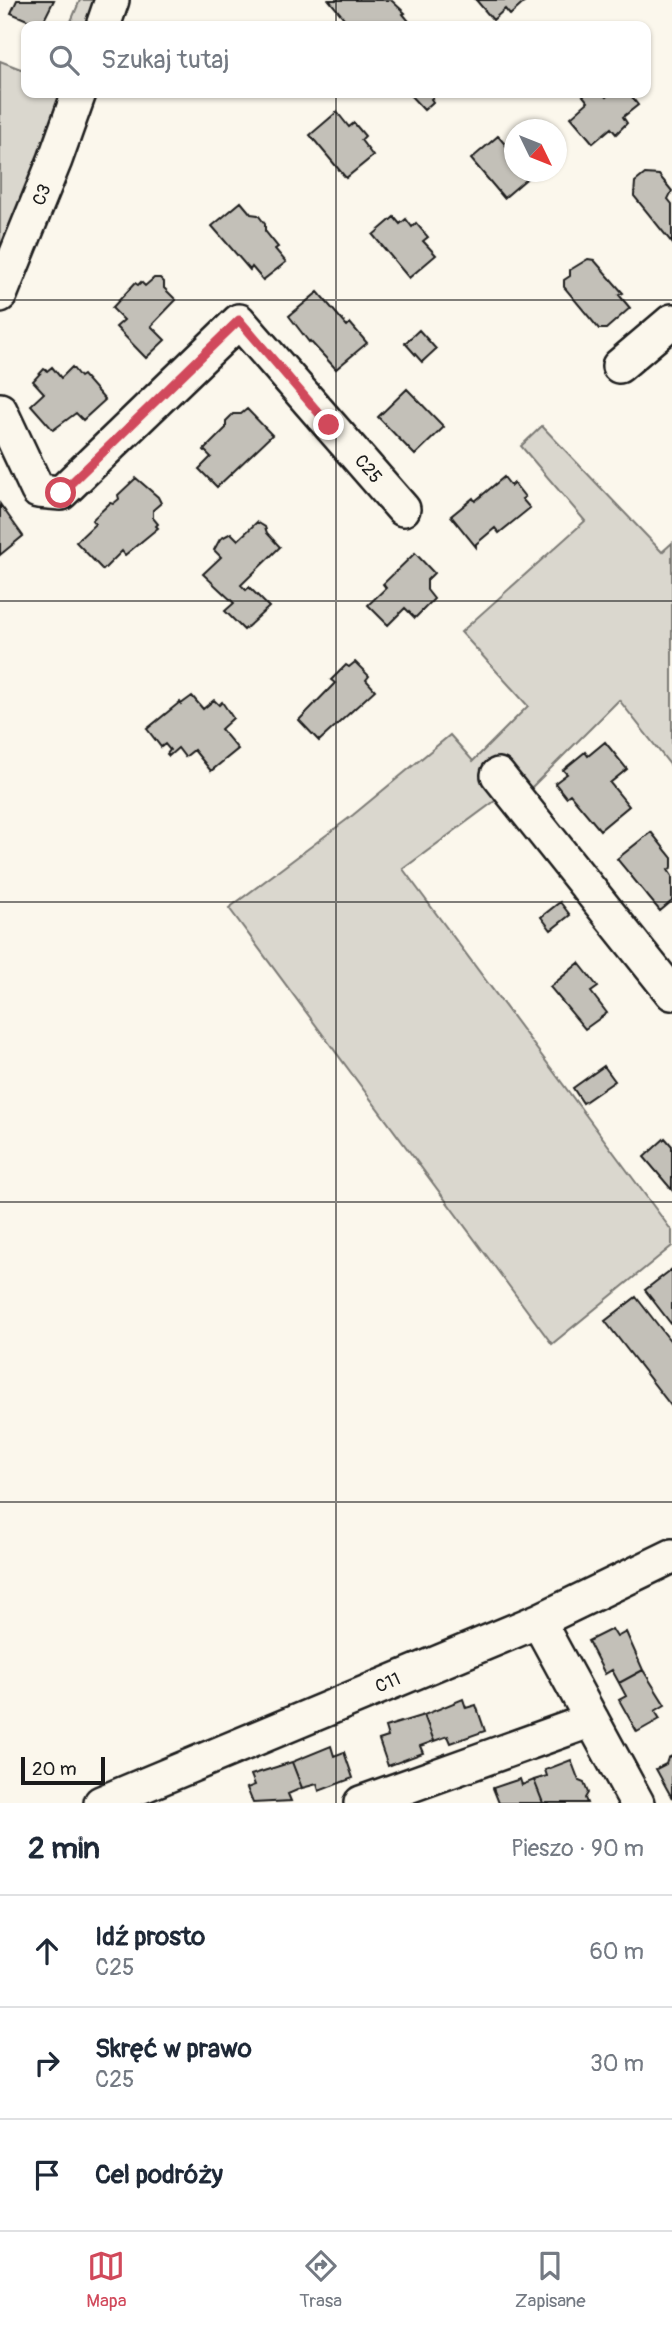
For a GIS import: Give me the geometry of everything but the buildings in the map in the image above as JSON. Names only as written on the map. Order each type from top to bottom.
[{"type":"street","points":[[105,21],[112,0]]},
{"type":"street","name":"C3","points":[[0,295],[77,98]]},
{"type":"street","name":"C25","points":[[0,410],[38,491],[61,493],[239,320],[403,509]]},
{"type":"street","points":[[619,366],[672,321]]},
{"type":"street","points":[[498,775],[672,993]]},
{"type":"street","name":"C11","points":[[101,1803],[538,1620],[672,1556]]},
{"type":"street","points":[[538,1620],[637,1803]]},
{"type":"street","points":[[360,1803],[592,1720]]},
{"type":"shaded area","points":[[80,0],[95,0],[89,21],[71,21]]},
{"type":"shaded area","points":[[0,61],[21,69],[21,98],[65,98],[0,267]]},
{"type":"shaded area","points":[[542,426],[662,552],[672,543],[672,767],[619,700],[529,790],[503,795],[403,869],[672,1231],[672,1246],[552,1344],[229,908],[353,815],[450,735],[473,761],[528,706],[461,632],[585,521],[521,446]]},
{"type":"route","points":[[61,493],[239,320],[329,425]]}]
